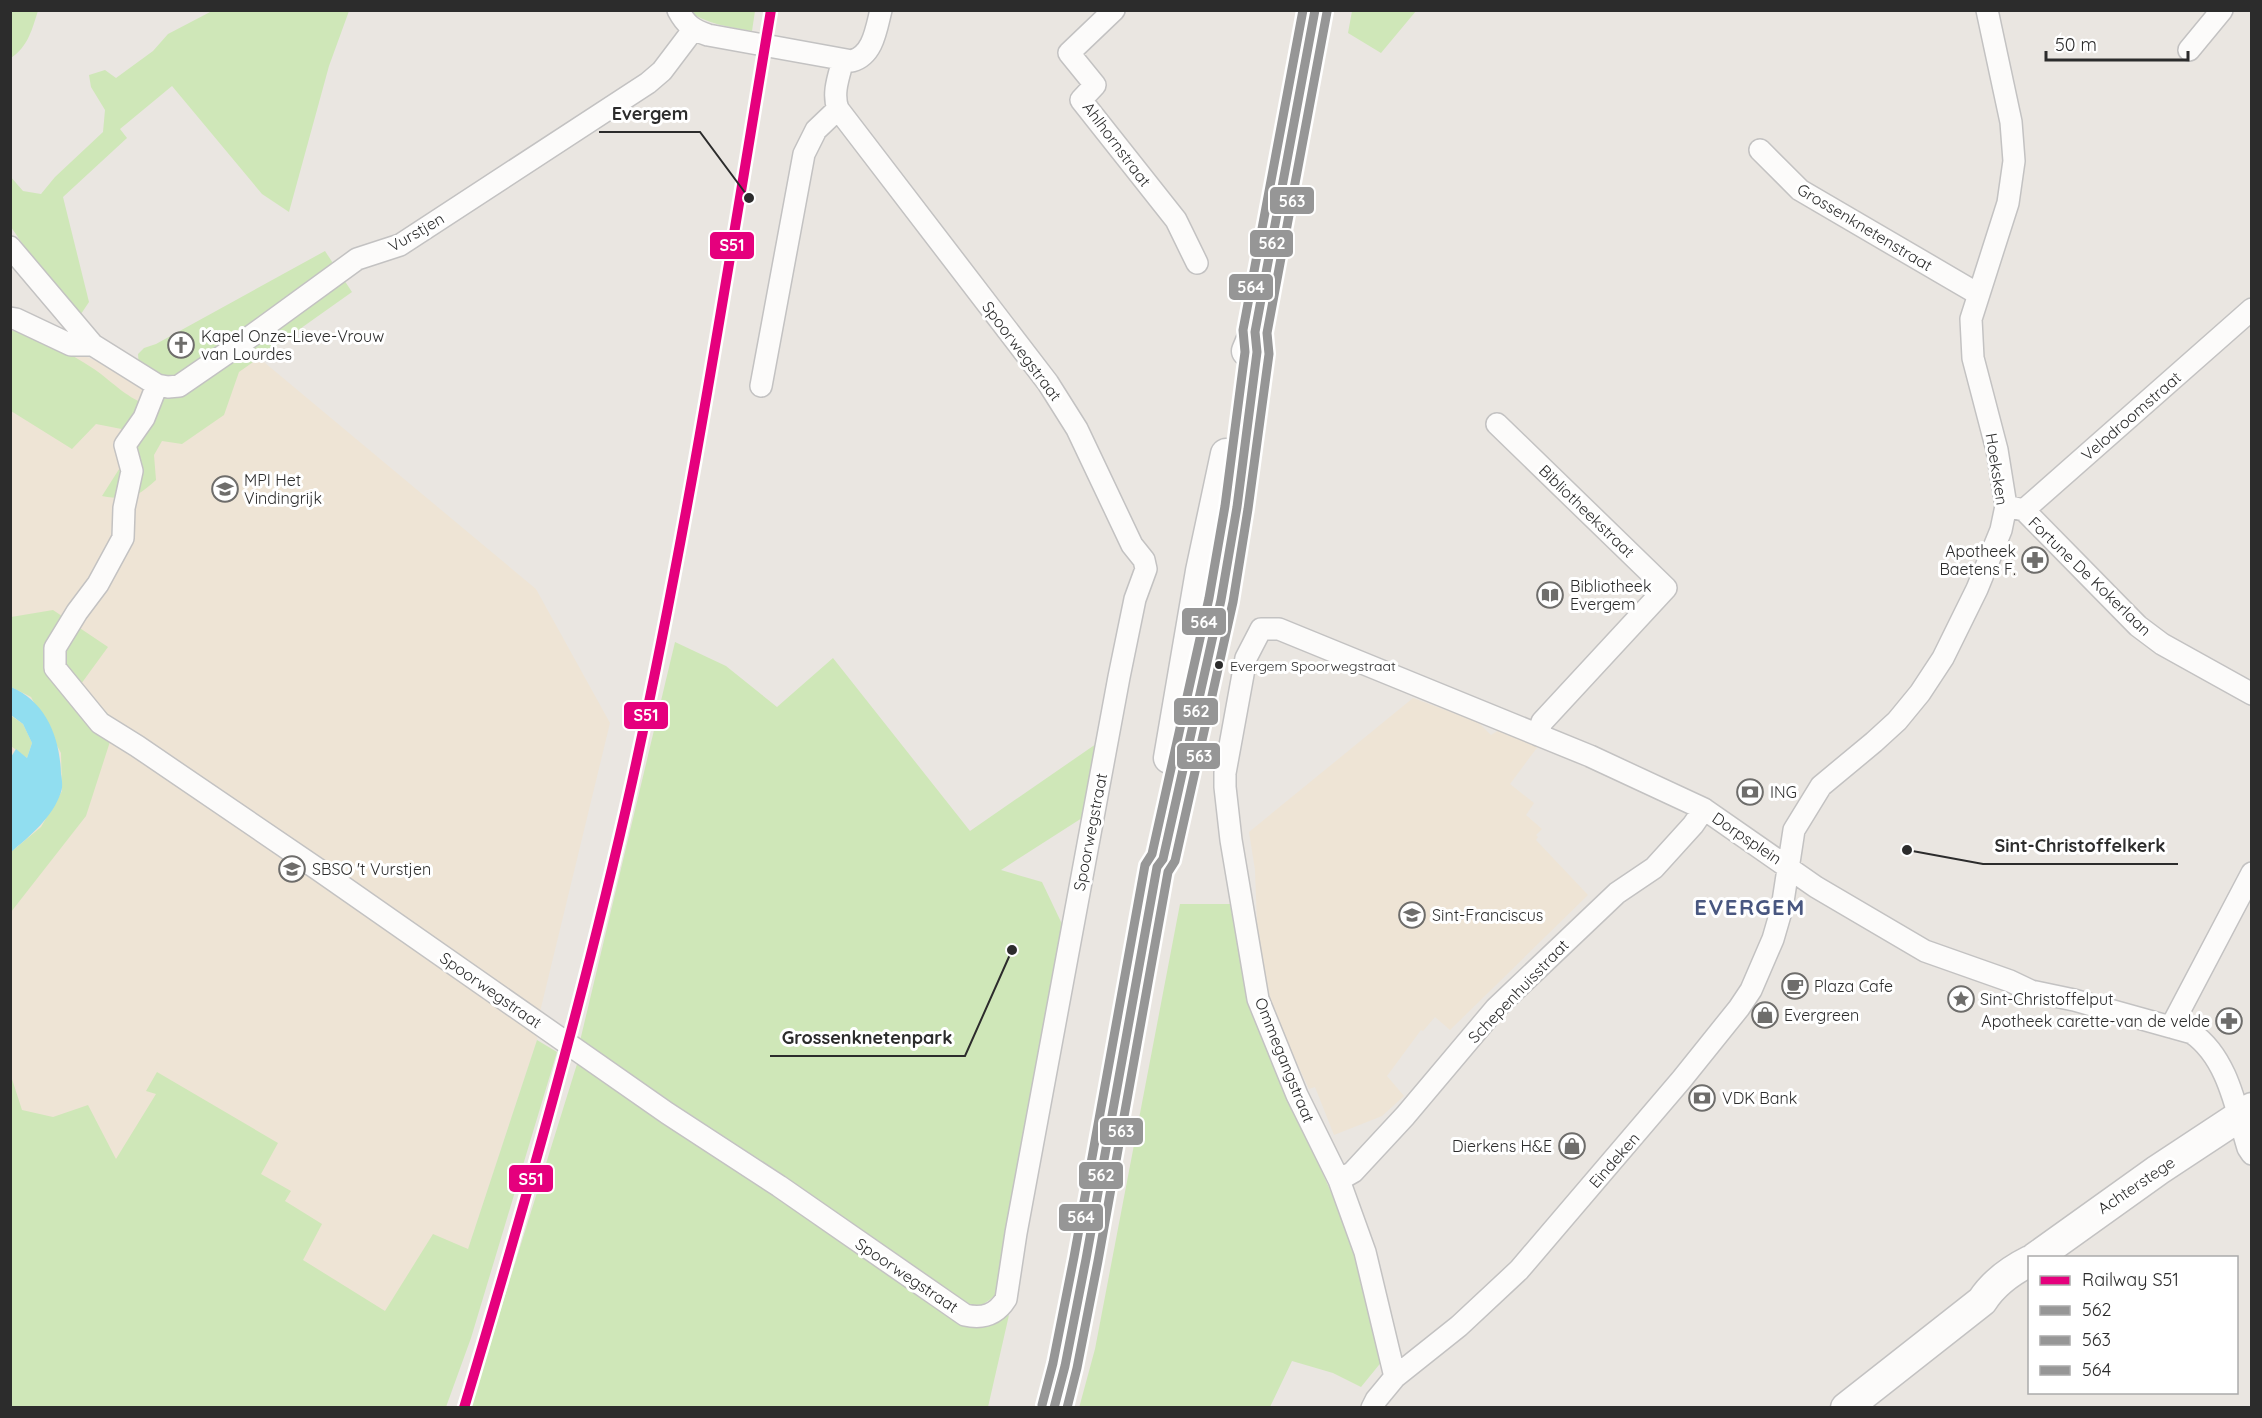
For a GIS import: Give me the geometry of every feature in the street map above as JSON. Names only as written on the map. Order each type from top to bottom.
[{"type":"main road","points":[[1054,1407],[1065,1366],[1086,1259],[1157,867],[1154,858],[1177,705],[1201,571],[1247,350],[1256,332],[1315,10]]},
{"type":"main road","name":"Achterstege","points":[[2036,1256],[2245,1112]]},
{"type":"main road","points":[[1846,1407],[1982,1301],[1989,1290],[2019,1266],[2028,1262]]},
{"type":"street","points":[[678,10],[693,30],[708,35],[852,61],[859,59],[871,46],[881,10]]},
{"type":"street","name":"Ahlhornstraat","points":[[1114,10],[1069,53],[1095,85],[1081,100],[1176,220],[1197,262]]},
{"type":"street","name":"Hoeksken","points":[[1789,867],[1794,830],[1821,786],[1897,721],[1920,693],[1942,658],[1977,589],[2001,530],[2015,508],[1973,358],[1971,319],[2008,203],[2014,161],[2011,123],[1987,10]]},
{"type":"street","points":[[2189,50],[2222,10]]},
{"type":"street","name":"Vurstjen","points":[[157,385],[179,386],[188,381],[357,259],[400,245],[648,82],[662,71],[693,30]]},
{"type":"street","points":[[761,386],[804,154],[816,130],[838,109],[835,93],[843,60]]},
{"type":"street","name":"Spoorwegstraat","points":[[157,385],[144,418],[125,445],[132,471],[124,508],[123,538],[99,584],[77,612],[55,648],[55,668],[100,723],[147,752],[668,1113],[779,1186],[965,1315],[984,1317],[1001,1308],[1006,1299],[1016,1233],[1119,677],[1135,598],[1146,569],[1144,560],[1132,545],[1077,429],[1048,383],[838,109]]},
{"type":"street","name":"Grossenknetenstraat","points":[[1760,150],[1800,190],[1978,294]]},
{"type":"street","points":[[10,247],[93,345],[157,385]]},
{"type":"street","name":"Velodroomstraat","points":[[2015,508],[2252,309]]},
{"type":"street","points":[[10,318],[71,345],[93,345]]},
{"type":"street","name":"Bibliotheekstraat","points":[[1497,424],[1666,588],[1542,722],[1538,735]]},
{"type":"street","name":"Fortune De Kokerlaan","points":[[2015,508],[2138,626],[2162,644],[2252,694]]},
{"type":"street","name":"Ommegangstraat","points":[[1395,1377],[1365,1252],[1339,1180],[1297,1095],[1258,999],[1231,840],[1225,787],[1225,773],[1246,658],[1261,629],[1279,629],[1538,735]]},
{"type":"street","points":[[1538,735],[1590,756],[1704,809]]},
{"type":"street","name":"Dorpsplein","points":[[1704,809],[1816,887],[1925,951],[2010,981],[2031,992],[2074,1000],[2192,1033],[2206,1043],[2245,1112],[2248,1148],[2252,1154]]},
{"type":"street","name":"Schepenhuisstraat","points":[[1339,1180],[1353,1172],[1405,1116],[1496,1008],[1617,893],[1654,868],[1693,825],[1704,809]]},
{"type":"street","name":"Eindeken","points":[[1372,1407],[1395,1377],[1459,1326],[1519,1270],[1682,1080],[1739,1008],[1751,990],[1773,939],[1782,908],[1789,867]]},
{"type":"street","points":[[2171,1027],[2252,873]]},
{"type":"shaded area","name":"SBSO 't Vurstjen","points":[[10,324],[136,378],[247,348],[536,589],[610,723],[539,1016],[537,1040],[416,1407],[11,1407]]},
{"type":"shaded area","name":"Sint-Franciscus","points":[[1413,698],[1478,722],[1491,735],[1499,730],[1539,745],[1510,784],[1534,803],[1526,815],[1542,829],[1536,835],[1538,837],[1536,840],[1588,895],[1450,1030],[1435,1017],[1423,1031],[1421,1030],[1387,1076],[1404,1096],[1382,1116],[1334,1135],[1315,1087],[1309,1089],[1281,1029],[1270,997],[1258,950],[1255,870],[1249,832]]},
{"type":"green space","points":[[11,10],[38,11],[22,49],[11,58]]},
{"type":"green space","points":[[1352,10],[1416,11],[1381,53],[1348,33]]},
{"type":"green space","points":[[212,11],[349,11],[329,66],[289,212],[262,194],[172,86],[120,129],[127,138],[63,197],[89,302],[81,314],[11,227],[10,176],[23,191],[41,194],[55,177],[103,132],[105,110],[91,87],[89,75],[105,70],[116,78],[153,51],[168,34]]},
{"type":"green space","points":[[688,11],[755,11],[752,31],[711,22]]},
{"type":"green space","points":[[325,251],[352,292],[239,372],[224,415],[182,444],[162,441],[154,455],[156,480],[132,497],[102,496],[142,433],[96,424],[72,449],[11,411],[10,330],[33,337],[64,351],[94,369],[128,395],[152,406],[164,399],[156,372],[139,367],[138,354],[144,348],[156,344]]},
{"type":"green space","points":[[53,610],[108,647],[81,684],[116,723],[86,816],[11,912],[11,852],[41,827],[62,791],[61,753],[31,697],[11,687],[11,617]]},
{"type":"green space","points":[[675,642],[726,666],[777,707],[833,658],[970,831],[1096,744],[1082,818],[1001,870],[1042,882],[1062,924],[995,1296],[982,1305],[966,1305],[580,1041]]},
{"type":"green space","points":[[10,715],[23,724],[32,743],[27,758],[11,746]]},
{"type":"green space","points":[[1180,904],[1230,904],[1249,1005],[1337,1206],[1358,1264],[1383,1360],[1361,1387],[1333,1373],[1292,1361],[1270,1407],[1079,1408],[1095,1349]]},
{"type":"green space","points":[[537,1040],[557,1052],[471,1338],[446,1407],[11,1407],[11,1076],[22,1110],[53,1117],[88,1105],[116,1159],[156,1094],[146,1091],[157,1072],[278,1143],[261,1174],[291,1191],[285,1201],[322,1224],[303,1260],[385,1311],[433,1234],[468,1249]]},
{"type":"green space","points":[[577,1064],[973,1326],[991,1325],[1009,1315],[988,1407],[470,1408]]},
{"type":"water","points":[[11,687],[33,702],[49,722],[58,747],[62,790],[47,818],[11,852],[11,757],[16,749],[27,758],[32,743],[23,724],[11,715]]},
{"type":"rail line","name":"S51","points":[[464,1408],[554,1096],[595,940],[632,782],[689,494],[771,10]]},
{"type":"transit line","name":"564","points":[[1042,1405],[1053,1363],[1074,1257],[1145,865],[1152,854],[1209,598],[1225,506],[1245,352],[1243,330],[1303,10]]},
{"type":"transit line","name":"562","points":[[1054,1408],[1065,1366],[1086,1259],[1157,867],[1163,859],[1221,600],[1237,507],[1257,352],[1255,332],[1315,10]]},
{"type":"transit line","name":"563","points":[[1067,1408],[1098,1261],[1168,872],[1175,861],[1233,602],[1269,354],[1267,333],[1327,12]]},
{"type":"place","name":"Evergem","points":[[749,198]]},
{"type":"place","name":"Kapel Onze-Lieve-Vrouw van Lourdes","points":[[181,345]]},
{"type":"place","name":"MPI Het Vindingrijk","points":[[225,489]]},
{"type":"place","name":"Apotheek Baetens F.","points":[[2035,560]]},
{"type":"place","name":"Bibliotheek Evergem","points":[[1550,595]]},
{"type":"place","name":"Evergem Spoorwegstraat","points":[[1219,665]]},
{"type":"place","name":"ING","points":[[1750,792]]},
{"type":"place","name":"Sint-Christoffelkerk","points":[[1907,850]]},
{"type":"place","name":"SBSO 't Vurstjen","points":[[292,869]]},
{"type":"place","name":"Sint-Franciscus","points":[[1412,915]]},
{"type":"place","name":"Grossenknetenpark","points":[[1012,950]]},
{"type":"place","name":"Plaza Cafe","points":[[1795,986]]},
{"type":"place","name":"Sint-Christoffelput","points":[[1961,999]]},
{"type":"place","name":"Evergreen","points":[[1765,1015]]},
{"type":"place","name":"Apotheek carette-van de velde","points":[[2229,1021]]},
{"type":"place","name":"VDK Bank","points":[[1702,1098]]},
{"type":"place","name":"Dierkens H&E","points":[[1572,1146]]},
{"type":"district","name":"EVERGEM","points":[[1750,907]]}]
